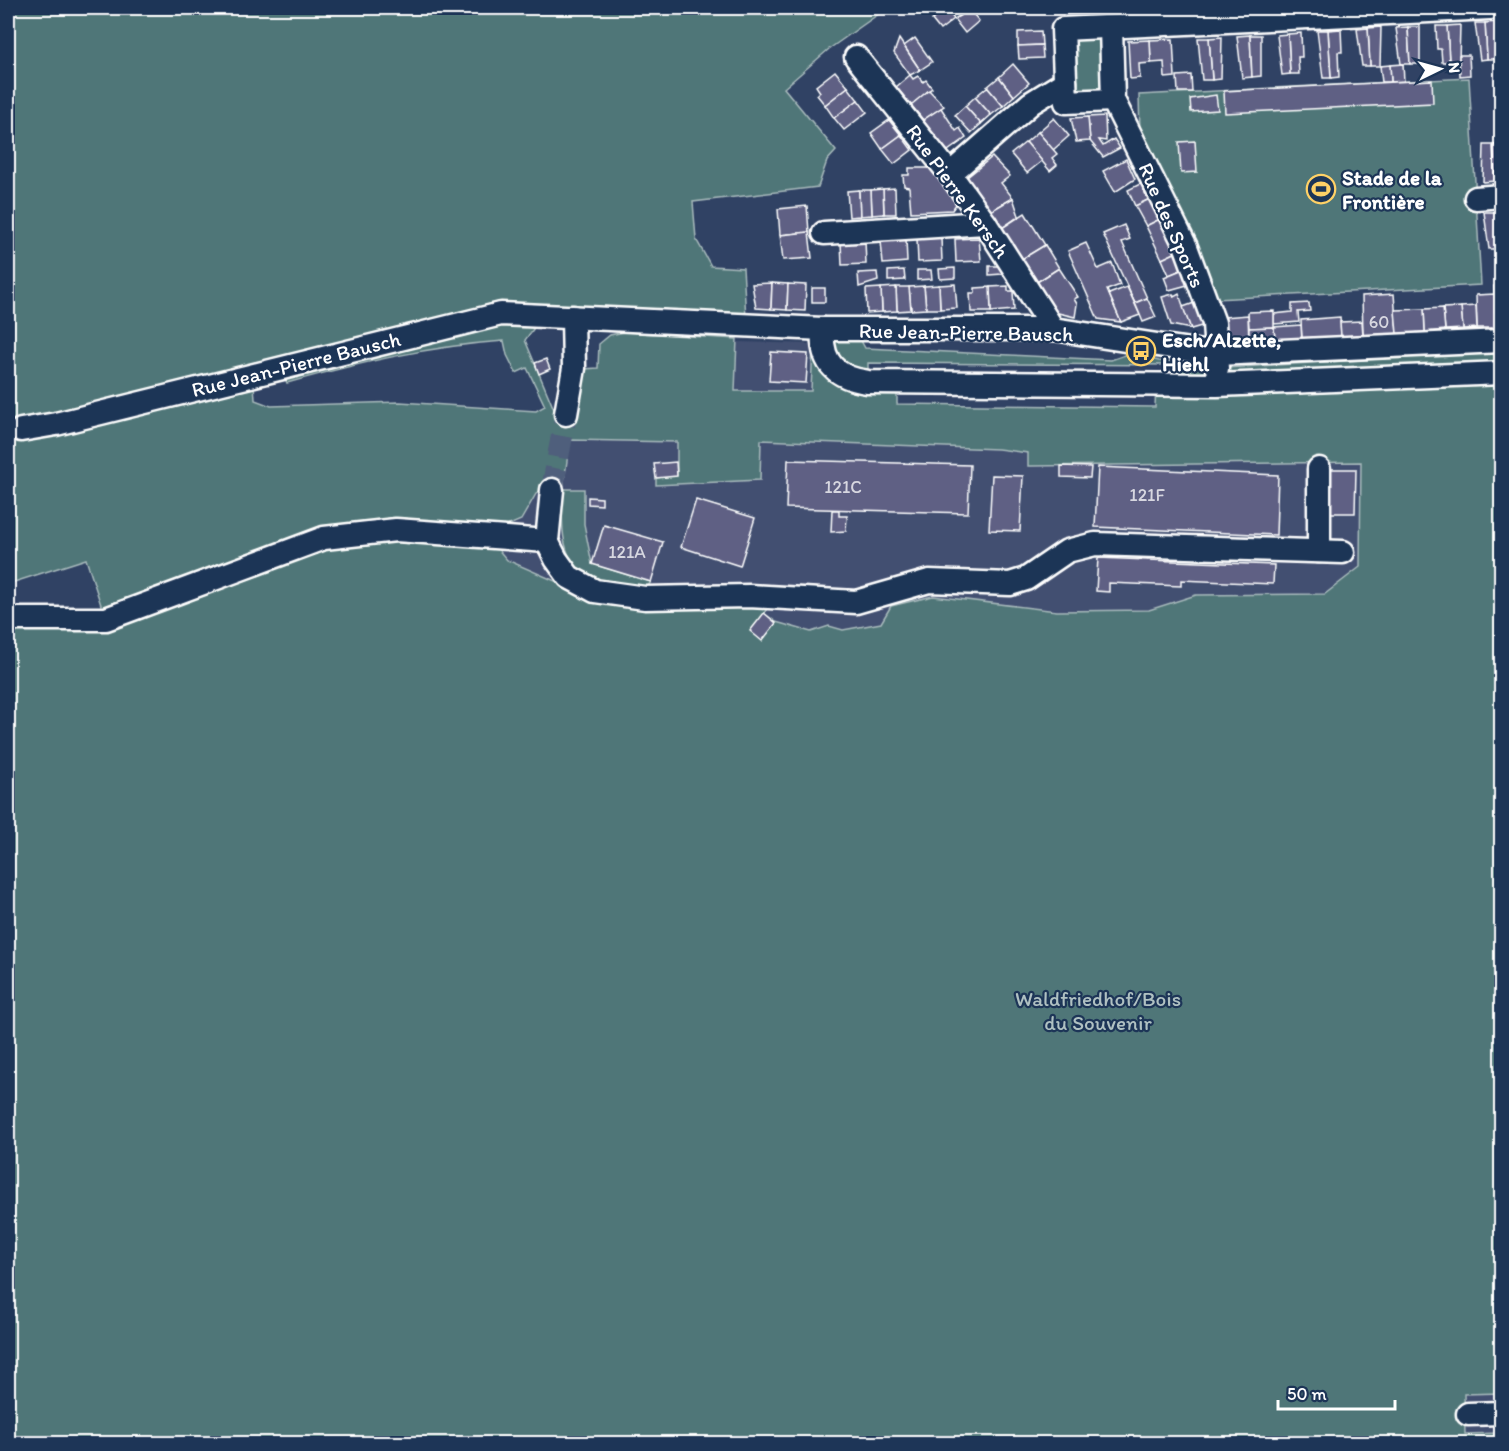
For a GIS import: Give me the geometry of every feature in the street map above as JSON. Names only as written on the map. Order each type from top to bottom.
[{"type":"street","points":[[1111,27],[1113,100],[1066,102],[1063,29],[1491,8]]},
{"type":"street","name":"Rue Pierre Kersch","points":[[856,57],[950,174],[985,223],[1053,329]]},
{"type":"street","points":[[950,174],[1031,103],[1065,82]]},
{"type":"street","name":"Rue des Sports","points":[[1113,100],[1186,247],[1214,323],[1216,385]]},
{"type":"street","points":[[1476,198],[1502,196]]},
{"type":"street","points":[[824,233],[985,223]]},
{"type":"street","name":"Rue Jean-Pierre Bausch","points":[[21,430],[56,424],[501,314],[823,329],[1053,329],[1216,354],[1502,341]]},
{"type":"street","points":[[566,414],[574,368],[573,317]]},
{"type":"street","points":[[823,329],[824,354],[834,369],[850,380],[878,382],[1179,391],[1216,385],[1502,373]]},
{"type":"street","points":[[1319,469],[1319,551]]},
{"type":"street","points":[[552,490],[547,541],[556,560],[569,577],[595,591],[645,598],[749,596],[856,602],[929,581],[1010,584],[1026,579],[1067,550],[1095,544],[1343,552]]},
{"type":"street","points":[[8,619],[106,619],[324,538],[396,530],[547,541]]},
{"type":"street","points":[[1468,1414],[1502,1413]]},
{"type":"shaded area","points":[[737,342],[813,344],[811,391],[735,391]]},
{"type":"shaded area","points":[[570,440],[677,442],[677,476],[761,440],[998,449],[1028,453],[1028,466],[1361,462],[1360,567],[1326,594],[1196,595],[1149,610],[1057,611],[933,596],[881,623],[843,630],[829,626],[811,632],[776,623],[764,613],[646,609],[562,584],[507,560],[472,525],[521,520],[536,494],[543,489],[563,489]],"holes":[[[677,476],[656,485],[656,478]],[[563,489],[584,490],[584,524],[592,564],[651,582],[646,590],[576,570]]]},
{"type":"shaded area","points":[[1501,1393],[1501,1433],[1465,1434],[1464,1394]]},
{"type":"green space","name":"Waldfriedhof/Bois du Souvenir","points":[[8,8],[887,8],[829,49],[784,88],[836,151],[827,161],[818,187],[693,202],[696,239],[711,266],[743,268],[746,318],[501,314],[534,328],[525,340],[556,414],[583,369],[598,368],[599,344],[610,335],[624,332],[737,339],[735,391],[811,391],[813,344],[833,338],[860,339],[865,348],[1111,360],[1128,354],[1159,361],[1225,368],[1501,352],[1502,1393],[1464,1394],[1465,1434],[1501,1433],[1501,1443],[8,1443],[8,628],[109,627],[326,546],[407,537],[496,547],[507,560],[562,584],[646,609],[738,606],[767,609],[764,613],[776,622],[811,632],[829,626],[843,630],[881,623],[891,606],[933,596],[1057,611],[1149,610],[1196,595],[1325,594],[1360,567],[1361,462],[1028,466],[1028,453],[998,449],[761,440],[760,480],[656,485],[656,478],[677,475],[677,442],[570,440],[563,489],[584,489],[584,524],[592,564],[651,582],[645,590],[612,587],[594,582],[583,575],[568,554],[565,542],[562,516],[563,490],[543,489],[536,494],[521,520],[507,526],[401,521],[103,611],[86,559],[8,584]],"holes":[[[504,341],[507,355],[516,373],[527,368],[545,406],[536,411],[400,402],[271,406],[255,400],[254,384],[284,376],[287,383],[394,356],[476,343]],[[868,363],[1178,365],[1178,385],[1156,384],[1155,407],[897,404],[897,382],[868,382]]]},
{"type":"green space","points":[[1105,33],[1107,95],[1072,96],[1070,34]]},
{"type":"green space","name":"Stade de la Frontière","points":[[1469,78],[1481,285],[1215,299],[1140,134],[1139,95]]},
{"type":"building","points":[[1023,8],[1041,8],[1041,13],[1024,13]]},
{"type":"building","points":[[1041,8],[1059,8],[1059,12],[1041,13]]},
{"type":"building","points":[[946,9],[954,19],[940,30],[932,20]]},
{"type":"building","points":[[970,10],[979,21],[965,33],[954,19]]},
{"type":"building","points":[[1499,22],[1500,45],[1496,45],[1497,59],[1487,59],[1485,23]]},
{"type":"building","points":[[1475,23],[1485,23],[1487,59],[1480,60]]},
{"type":"building","points":[[1460,25],[1459,61],[1449,62],[1447,26]]},
{"type":"building","points":[[1436,26],[1447,26],[1449,62],[1442,62],[1441,49],[1437,49]]},
{"type":"building","points":[[1381,27],[1380,66],[1370,66],[1368,28]]},
{"type":"building","points":[[1408,27],[1410,64],[1401,64],[1396,28]]},
{"type":"building","points":[[1408,27],[1420,27],[1420,64],[1410,64]]},
{"type":"building","points":[[1368,28],[1370,66],[1362,66],[1357,29]]},
{"type":"building","points":[[1341,29],[1342,52],[1338,52],[1339,77],[1331,78],[1328,30]]},
{"type":"building","points":[[1317,30],[1328,30],[1331,78],[1323,78]]},
{"type":"building","points":[[1041,31],[1042,45],[1018,46],[1018,32]]},
{"type":"building","points":[[1301,33],[1302,57],[1298,57],[1299,74],[1290,74],[1288,34]]},
{"type":"building","points":[[1288,34],[1290,74],[1282,75],[1277,35]]},
{"type":"building","points":[[1250,35],[1252,77],[1242,78],[1237,36]]},
{"type":"building","points":[[1250,35],[1261,35],[1261,76],[1252,77]]},
{"type":"building","points":[[1222,37],[1221,79],[1212,80],[1209,38]]},
{"type":"building","points":[[915,38],[932,62],[920,70],[904,46]]},
{"type":"building","points":[[1198,38],[1209,38],[1212,80],[1202,80]]},
{"type":"building","points":[[899,39],[920,70],[910,75],[894,53]]},
{"type":"building","points":[[1173,39],[1175,77],[1165,78],[1164,62],[1151,63],[1150,40]]},
{"type":"building","points":[[1150,40],[1151,63],[1139,64],[1140,78],[1130,79],[1128,41]]},
{"type":"building","points":[[1042,45],[1043,58],[1019,59],[1018,46]]},
{"type":"building","points":[[1459,55],[1469,55],[1470,75],[1460,76]]},
{"type":"building","points":[[1013,64],[1029,83],[1014,96],[999,77]]},
{"type":"building","points":[[1403,64],[1404,81],[1391,82],[1390,65]]},
{"type":"building","points":[[1390,65],[1391,82],[1382,82],[1380,66]]},
{"type":"building","points":[[835,71],[848,87],[825,105],[817,95],[820,92],[816,86]]},
{"type":"building","points":[[910,75],[913,79],[918,76],[923,82],[926,80],[932,88],[911,105],[896,87]]},
{"type":"building","points":[[1191,75],[1192,92],[1178,92],[1177,76]]},
{"type":"building","points":[[999,77],[1014,96],[1003,106],[987,87]]},
{"type":"building","points":[[1432,80],[1433,103],[1225,113],[1224,91]]},
{"type":"building","points":[[848,87],[858,100],[834,118],[825,105]]},
{"type":"building","points":[[987,87],[1003,106],[991,115],[975,97]]},
{"type":"building","points":[[929,90],[944,106],[923,120],[911,105]]},
{"type":"building","points":[[1216,95],[1218,110],[1191,112],[1190,99]]},
{"type":"building","points":[[975,97],[991,115],[981,124],[965,106]]},
{"type":"building","points":[[858,100],[867,112],[844,130],[834,118]]},
{"type":"building","points":[[965,106],[981,124],[971,133],[955,115]]},
{"type":"building","points":[[941,108],[956,131],[960,128],[966,138],[945,153],[923,120]]},
{"type":"building","points":[[1105,116],[1106,141],[1099,140],[1103,146],[1114,139],[1120,148],[1103,157],[1090,141],[1088,117]]},
{"type":"building","points":[[1088,117],[1090,141],[1076,142],[1071,118]]},
{"type":"building","points":[[1054,118],[1069,136],[1053,150],[1038,132]]},
{"type":"building","points":[[889,120],[901,135],[882,149],[871,133]]},
{"type":"building","points":[[1038,132],[1057,154],[1052,158],[1057,165],[1050,171],[1026,142]]},
{"type":"building","points":[[901,135],[912,150],[894,164],[882,149]]},
{"type":"building","points":[[1195,141],[1197,172],[1181,173],[1179,142]]},
{"type":"building","points":[[1026,142],[1042,161],[1027,173],[1011,154]]},
{"type":"building","points":[[1502,144],[1502,181],[1495,181],[1493,145]]},
{"type":"building","points":[[1484,145],[1493,145],[1495,181],[1483,182]]},
{"type":"building","points":[[992,157],[1010,176],[1001,183],[1013,198],[989,212],[966,178]]},
{"type":"building","points":[[1126,159],[1135,179],[1115,192],[1103,171]]},
{"type":"building","points":[[909,168],[936,168],[959,200],[952,210],[911,212],[909,187],[904,186],[903,175],[909,175]]},
{"type":"building","points":[[1144,182],[1152,198],[1135,206],[1128,190]]},
{"type":"building","points":[[895,188],[896,214],[884,214],[883,189]]},
{"type":"building","points":[[883,189],[884,214],[872,215],[871,190]]},
{"type":"building","points":[[859,190],[860,216],[849,217],[847,191]]},
{"type":"building","points":[[859,190],[871,190],[872,215],[860,216]]},
{"type":"building","points":[[1013,198],[1019,216],[1002,228],[989,212]]},
{"type":"building","points":[[1152,198],[1162,218],[1146,226],[1135,206]]},
{"type":"building","points":[[807,206],[809,232],[780,235],[778,209]]},
{"type":"building","points":[[1502,211],[1502,249],[1498,249],[1496,212]]},
{"type":"building","points":[[1484,212],[1496,212],[1498,249],[1489,249]]},
{"type":"building","points":[[1025,213],[1045,245],[1022,259],[1002,228]]},
{"type":"building","points":[[1162,218],[1179,251],[1162,259],[1146,226]]},
{"type":"building","points":[[1124,225],[1130,239],[1122,242],[1147,298],[1135,303],[1103,234]]},
{"type":"building","points":[[809,232],[812,258],[783,260],[780,235]]},
{"type":"building","points":[[941,238],[942,261],[918,262],[917,239]]},
{"type":"building","points":[[979,238],[981,261],[956,262],[955,239]]},
{"type":"building","points":[[906,239],[907,262],[883,264],[881,241]]},
{"type":"building","points":[[865,241],[866,264],[842,265],[841,242]]},
{"type":"building","points":[[1086,243],[1098,269],[1112,263],[1120,285],[1107,290],[1121,322],[1098,319],[1068,251]]},
{"type":"building","points":[[1045,245],[1059,268],[1037,282],[1022,259]]},
{"type":"building","points":[[1179,251],[1186,268],[1169,275],[1162,259]]},
{"type":"building","points":[[989,266],[1002,266],[1002,274],[989,275]]},
{"type":"building","points":[[955,268],[955,278],[940,279],[939,269]]},
{"type":"building","points":[[1059,268],[1078,297],[1074,299],[1077,304],[1075,317],[1054,312],[1037,282]]},
{"type":"building","points":[[1186,268],[1191,284],[1169,290],[1164,277]]},
{"type":"building","points":[[904,270],[905,280],[888,281],[888,271]]},
{"type":"building","points":[[917,270],[931,270],[932,279],[917,280]]},
{"type":"building","points":[[877,272],[878,281],[859,287],[858,273]]},
{"type":"building","points":[[772,283],[771,309],[756,308],[752,284]]},
{"type":"building","points":[[772,283],[788,284],[787,310],[771,309]]},
{"type":"building","points":[[788,284],[806,285],[805,311],[787,310]]},
{"type":"building","points":[[955,284],[957,308],[940,309],[939,285]]},
{"type":"building","points":[[939,285],[940,309],[926,309],[924,286]]},
{"type":"building","points":[[924,286],[926,309],[911,310],[909,287]]},
{"type":"building","points":[[1008,286],[1008,291],[1013,291],[1014,310],[991,312],[990,287]]},
{"type":"building","points":[[1494,286],[1502,286],[1502,307],[1495,307]]},
{"type":"building","points":[[896,287],[909,287],[911,310],[897,311]]},
{"type":"building","points":[[896,287],[897,311],[882,312],[881,288]]},
{"type":"building","points":[[990,287],[991,312],[971,312],[970,293],[975,293],[975,288]]},
{"type":"building","points":[[1127,287],[1140,315],[1121,322],[1109,294]]},
{"type":"building","points":[[812,288],[825,288],[825,302],[812,302]]},
{"type":"building","points":[[881,288],[882,312],[867,313],[866,289]]},
{"type":"building","points":[[1173,294],[1174,297],[1179,294],[1191,329],[1171,325],[1162,297]]},
{"type":"building","points":[[1394,294],[1397,334],[1363,335],[1362,296]]},
{"type":"building","points":[[1495,294],[1495,312],[1500,312],[1501,328],[1477,328],[1476,295]]},
{"type":"building","points":[[1147,298],[1156,317],[1143,322],[1135,303]]},
{"type":"building","points":[[1197,302],[1205,325],[1191,329],[1183,307]]},
{"type":"building","points":[[1309,303],[1310,311],[1298,312],[1299,322],[1274,324],[1274,314],[1292,312],[1292,304]]},
{"type":"building","points":[[1476,306],[1477,328],[1463,329],[1461,307]]},
{"type":"building","points":[[1461,307],[1463,329],[1445,330],[1443,308]]},
{"type":"building","points":[[1443,308],[1445,330],[1425,332],[1424,309]]},
{"type":"building","points":[[1424,309],[1425,332],[1397,334],[1395,310]]},
{"type":"building","points":[[1274,311],[1274,327],[1249,328],[1248,312]]},
{"type":"building","points":[[1248,315],[1249,343],[1226,344],[1224,317]]},
{"type":"building","points":[[1340,317],[1341,336],[1302,341],[1301,320]]},
{"type":"building","points":[[1362,321],[1363,335],[1341,336],[1340,322]]},
{"type":"building","points":[[1301,325],[1302,341],[1275,341],[1274,327]]},
{"type":"building","points":[[1274,327],[1275,341],[1249,343],[1249,328]]},
{"type":"building","points":[[771,352],[808,354],[806,383],[769,381]]},
{"type":"building","points":[[546,359],[550,369],[539,374],[535,363]]},
{"type":"building","points":[[788,460],[970,465],[968,513],[786,508]]},
{"type":"building","points":[[676,462],[677,476],[656,478],[654,464]]},
{"type":"building","points":[[1061,466],[1091,467],[1090,478],[1061,477]]},
{"type":"building","points":[[1098,467],[1278,475],[1276,535],[1095,527]]},
{"type":"building","points":[[1328,469],[1356,469],[1355,513],[1328,513]]},
{"type":"building","points":[[992,475],[1023,476],[1020,531],[989,530]]},
{"type":"building","points":[[588,497],[602,498],[602,505],[588,504]]},
{"type":"building","points":[[696,500],[755,518],[740,566],[681,547]]},
{"type":"building","points":[[832,510],[839,510],[839,516],[847,516],[846,531],[831,532]]},
{"type":"building","points":[[604,525],[663,542],[651,582],[592,564]]},
{"type":"building","points":[[1098,558],[1274,565],[1273,584],[1181,580],[1181,586],[1109,583],[1109,592],[1096,591]]},
{"type":"building","points":[[764,613],[776,623],[762,641],[750,631]]},
{"type":"tunnel","points":[[552,490],[566,414]]},
{"type":"place","name":"Stade de la Frontière","points":[[1321,189]]},
{"type":"place","name":"Esch/Alzette, Hiehl","points":[[1141,351]]}]
